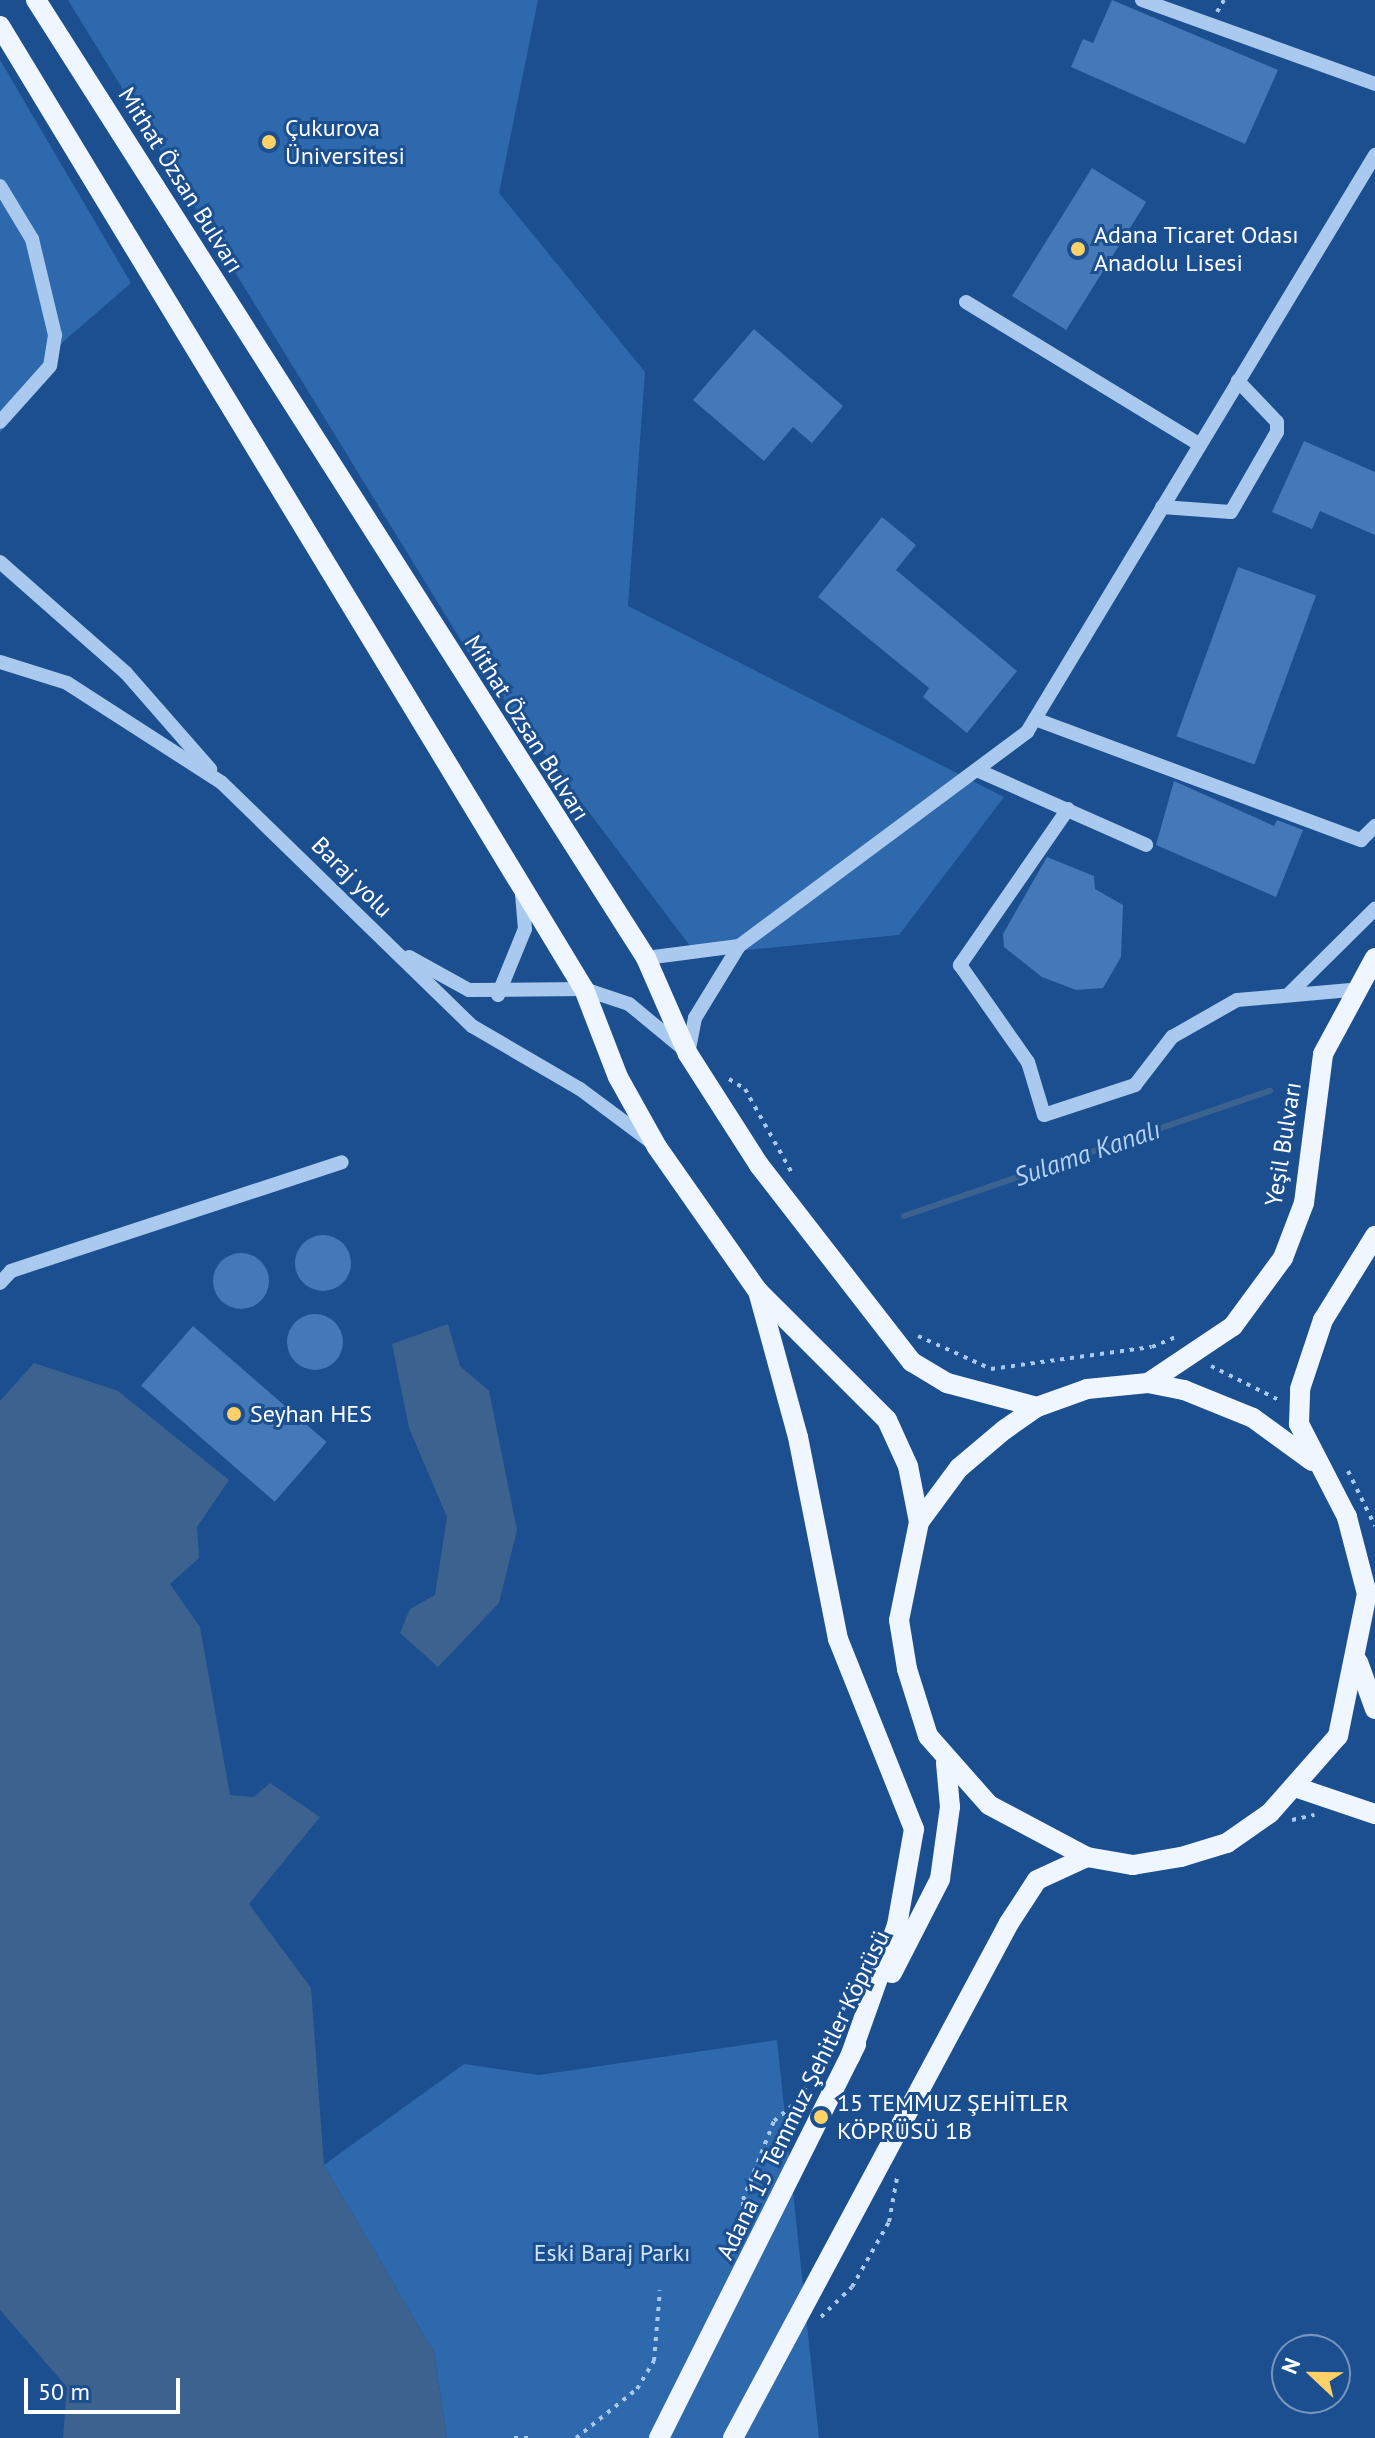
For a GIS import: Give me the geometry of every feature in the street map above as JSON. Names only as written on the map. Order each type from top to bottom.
[{"type":"main road","name":"Mithat Özsan Bulvarı","points":[[36,0],[646,958],[688,1054],[759,1165],[903,1353],[947,1383],[1037,1407]]},
{"type":"main road","points":[[0,26],[584,989],[618,1077],[657,1147],[758,1291],[887,1420],[908,1466],[919,1522],[899,1620],[928,1736],[946,1763],[989,1805],[1087,1857],[1133,1865],[1227,1843],[1298,1788],[1338,1736],[1358,1662],[1367,1594],[1360,1551],[1312,1461],[1299,1415],[1323,1320],[1375,1236]]},
{"type":"main road","name":"Yeşil Bulvarı","points":[[1148,1383],[1191,1359],[1253,1305],[1283,1258],[1304,1203],[1323,1054],[1351,990],[1375,958]]},
{"type":"main road","points":[[758,1291],[798,1437],[838,1639],[914,1829],[897,1925],[850,2057]]},
{"type":"main road","points":[[919,1522],[959,1468],[1037,1407],[1087,1389],[1148,1383],[1253,1418],[1312,1461]]},
{"type":"main road","points":[[1358,1662],[1375,1709]]},
{"type":"main road","name":"Adana 15 Temmuz Şehitler Köprüsü","points":[[659,2438],[940,1879],[950,1807],[946,1763]]},
{"type":"main road","points":[[1298,1788],[1375,1814]]},
{"type":"main road","points":[[733,2438],[1009,1923],[1037,1880],[1087,1857]]},
{"type":"street","points":[[1142,0],[1375,84]]},
{"type":"street","points":[[391,947],[469,990],[498,995],[584,989],[629,1004],[688,1054],[695,1018],[739,946],[977,770],[1035,719],[1375,155]]},
{"type":"street","points":[[0,422],[50,366],[55,335],[47,283],[3,196]]},
{"type":"street","points":[[966,302],[1200,445]]},
{"type":"street","points":[[1162,507],[1231,512],[1277,432],[1277,422],[1238,381]]},
{"type":"street","points":[[0,562],[126,673],[222,783]]},
{"type":"street","name":"Baraj yolu","points":[[0,662],[67,683],[222,783],[472,1026],[580,1089],[657,1147]]},
{"type":"street","points":[[1035,719],[1361,840],[1375,826]]},
{"type":"street","points":[[977,770],[1146,845]]},
{"type":"street","points":[[1068,809],[960,965],[1028,1062],[1044,1115],[1135,1085],[1172,1037],[1237,1000],[1351,990]]},
{"type":"street","points":[[498,995],[525,929],[521,887]]},
{"type":"street","points":[[1290,993],[1375,909]]},
{"type":"street","points":[[646,958],[739,946]]},
{"type":"street","points":[[0,1283],[11,1271],[342,1162]]},
{"type":"path","points":[[722,1075],[745,1089],[788,1154],[794,1181]]},
{"type":"path","points":[[907,1326],[946,1353],[991,1369],[1152,1347],[1186,1332]]},
{"type":"path","points":[[1152,1347],[1191,1359],[1266,1390],[1299,1415]]},
{"type":"path","points":[[1342,1461],[1375,1526]]},
{"type":"path","points":[[1284,1824],[1328,1814]]},
{"type":"path","points":[[742,2241],[743,2200],[774,2121],[799,2100],[849,1997]]},
{"type":"path","points":[[812,2329],[852,2287],[889,2222],[899,2166]]},
{"type":"path","points":[[576,2438],[637,2389],[654,2361],[660,2290]]},
{"type":"path","points":[[514,2438],[529,2438]]},
{"type":"green space","points":[[68,0],[538,0],[499,193],[645,372],[628,606],[1004,797],[899,935],[697,955],[470,655]]},
{"type":"green space","points":[[0,60],[131,283],[63,342],[0,433]]},
{"type":"green space","name":"Eski Baraj Parkı","points":[[777,2040],[819,2438],[447,2438],[434,2352],[324,2165],[464,2064],[539,2075]]},
{"type":"shaded area","points":[[448,1324],[460,1366],[489,1391],[517,1530],[499,1603],[438,1667],[400,1633],[410,1609],[435,1595],[447,1517],[409,1428],[392,1344]]},
{"type":"shaded area","points":[[34,1363],[118,1391],[229,1480],[197,1527],[199,1558],[170,1584],[200,1627],[230,1795],[254,1797],[270,1783],[320,1817],[249,1904],[311,1988],[324,2165],[434,2352],[447,2438],[63,2438],[67,2387],[0,2310],[0,1401]]},
{"type":"building","points":[[1112,0],[1278,70],[1245,144],[1071,67],[1083,39],[1093,43]]},
{"type":"building","name":"Adana Ticaret Odası Anadolu Lisesi","points":[[1092,168],[1146,202],[1066,330],[1012,296]]},
{"type":"building","points":[[754,329],[843,406],[812,443],[793,427],[764,461],[693,400]]},
{"type":"building","points":[[1304,441],[1375,472],[1375,535],[1320,511],[1312,529],[1272,512]]},
{"type":"building","points":[[882,517],[916,545],[896,570],[1017,671],[967,733],[923,697],[929,688],[818,597]]},
{"type":"building","points":[[1238,567],[1316,595],[1254,765],[1176,736]]},
{"type":"building","points":[[1174,781],[1274,826],[1277,820],[1303,830],[1276,897],[1156,845]]},
{"type":"building","points":[[1047,857],[1094,876],[1095,889],[1123,905],[1121,957],[1103,988],[1076,990],[1042,977],[1004,947],[1003,934]]},
{"type":"building","points":[[323,1235],[343,1243],[351,1263],[343,1283],[323,1291],[303,1283],[295,1263],[303,1243]]},
{"type":"building","points":[[241,1253],[261,1261],[269,1281],[261,1301],[241,1309],[221,1301],[213,1281],[221,1261]]},
{"type":"building","points":[[315,1314],[335,1322],[343,1342],[335,1362],[315,1370],[295,1362],[287,1342],[295,1322]]},
{"type":"building","name":"Seyhan HES","points":[[193,1326],[327,1442],[275,1502],[141,1386]]},
{"type":"waterway","name":"Sulama Kanalı","points":[[904,1216],[1270,1091]]},
{"type":"place","name":"Çukurova Üniversitesi","points":[[269,142]]},
{"type":"place","name":"Adana Ticaret Odası Anadolu Lisesi","points":[[1078,249]]},
{"type":"place","name":"Seyhan HES","points":[[234,1414]]},
{"type":"place","name":"15 TEMMUZ ŞEHİTLER KÖPRÜSÜ 1B","points":[[821,2117]]}]
